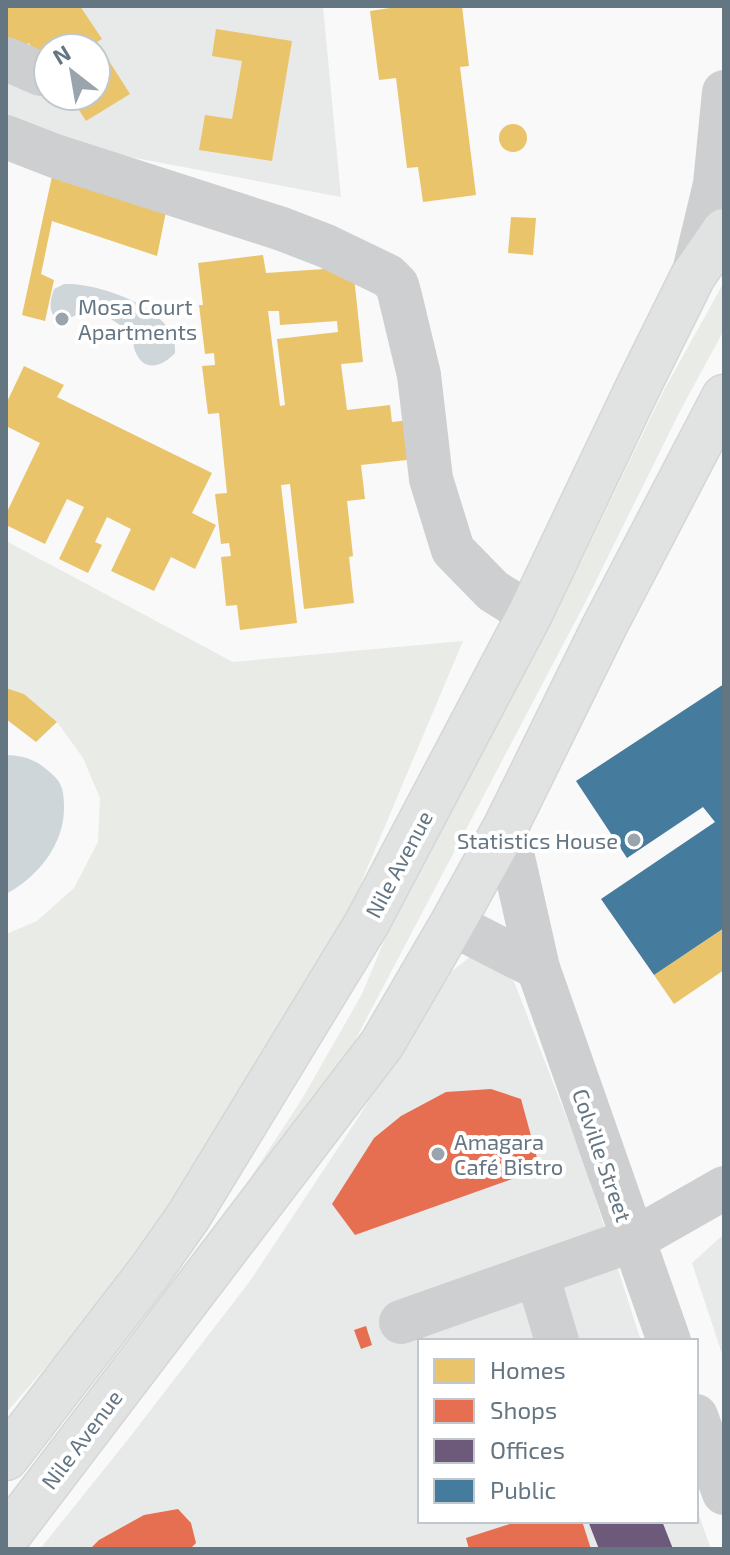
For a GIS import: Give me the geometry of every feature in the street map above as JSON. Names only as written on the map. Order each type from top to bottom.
[{"type":"main road","name":"Nile Avenue","points":[[6,1458],[188,1217],[367,923],[530,614],[693,276],[724,231]]},
{"type":"main road","name":"Nile Avenue","points":[[6,1538],[382,1044],[506,826],[611,614],[724,397]]},
{"type":"street","points":[[693,276],[715,184],[724,92]]},
{"type":"street","points":[[6,137],[55,156],[282,229],[388,276],[397,285],[419,375],[431,479],[453,550],[493,591],[530,614]]},
{"type":"street","name":"Colville Street","points":[[506,826],[538,968],[668,1339]]},
{"type":"street","points":[[452,924],[538,968]]},
{"type":"street","points":[[401,1322],[633,1240],[724,1188]]},
{"type":"street","points":[[537,1274],[556,1339]]},
{"type":"street","points":[[698,1427],[724,1493]]},
{"type":"shaded area","points":[[6,6],[323,6],[341,197],[88,149],[6,120]]},
{"type":"shaded area","points":[[724,282],[724,330],[680,411],[586,601],[329,1090],[6,1531],[6,1499],[158,1311],[211,1238],[302,1099],[362,994],[412,874],[582,560],[663,392]]},
{"type":"shaded area","points":[[64,284],[116,294],[151,312],[165,324],[173,338],[175,353],[165,362],[148,365],[139,358],[129,334],[106,317],[86,311],[67,319],[57,318],[51,309],[52,296],[54,289]]},
{"type":"shaded area","points":[[6,541],[233,662],[463,641],[309,1006],[134,1265],[6,1413],[6,934],[37,921],[74,888],[98,842],[100,798],[83,758],[57,722],[24,694],[6,688]]},
{"type":"shaded area","points":[[6,755],[32,760],[52,774],[61,787],[64,806],[55,846],[39,869],[6,894]]},
{"type":"shaded area","points":[[470,957],[508,972],[515,984],[584,1163],[640,1339],[418,1339],[418,1523],[698,1523],[698,1513],[711,1549],[40,1549],[250,1281],[358,1118],[447,975]]},
{"type":"shaded area","points":[[724,1234],[724,1360],[692,1263]]},
{"type":"building: Homes","points":[[6,6],[80,6],[97,32],[32,32],[32,48],[29,43],[16,50],[6,34]]},
{"type":"building: Homes","points":[[390,6],[462,6],[469,66],[460,67],[476,195],[423,202],[418,167],[407,168],[396,78],[379,80],[370,11]]},
{"type":"building: Homes","points":[[216,29],[292,41],[272,161],[199,150],[205,115],[232,119],[242,61],[212,56]]},
{"type":"building: Homes","points":[[112,66],[130,94],[112,105]]},
{"type":"building: Homes","points":[[80,112],[101,112],[86,121]]},
{"type":"building: Homes","points":[[513,124],[523,128],[527,138],[523,148],[513,152],[503,148],[499,138],[503,128]]},
{"type":"building: Homes","points":[[54,167],[169,197],[157,256],[52,221],[41,274],[54,280],[45,321],[22,315]]},
{"type":"building: Homes","points":[[511,217],[536,218],[533,255],[508,253]]},
{"type":"building: Homes","points":[[263,255],[266,273],[353,267],[363,362],[341,364],[347,410],[390,405],[392,422],[420,419],[425,458],[361,465],[365,499],[347,501],[354,603],[304,609],[290,484],[281,485],[297,623],[240,630],[237,605],[226,606],[221,557],[231,556],[229,543],[221,544],[215,494],[227,493],[219,413],[208,414],[202,366],[215,365],[214,353],[205,354],[198,263]],"holes":[[[268,311],[279,311],[280,325],[337,321],[338,332],[277,339],[285,405],[280,406]]]},
{"type":"building: Homes","points":[[24,366],[64,385],[57,397],[212,473],[192,513],[216,525],[195,569],[171,557],[154,591],[111,571],[131,529],[107,517],[95,542],[102,545],[88,573],[59,559],[84,507],[67,499],[45,544],[6,525],[6,514],[40,443],[6,426],[6,404]]},
{"type":"building: Homes","points":[[6,688],[24,694],[57,722],[36,742],[6,719]]},
{"type":"building: Homes","points":[[724,928],[724,970],[674,1004],[654,975]]},
{"type":"building: Shops","points":[[491,1089],[521,1099],[540,1169],[355,1235],[332,1204],[374,1138],[401,1116],[446,1092]]},
{"type":"building: Shops","points":[[366,1326],[372,1345],[361,1349],[354,1330]]},
{"type":"building: Shops","points":[[178,1509],[191,1523],[196,1543],[190,1549],[90,1549],[99,1540],[144,1515]]},
{"type":"building: Shops","points":[[513,1523],[583,1523],[591,1549],[469,1549],[466,1538]]},
{"type":"building: Offices","points":[[589,1523],[663,1523],[673,1549],[599,1549]]},
{"type":"building: Public","name":"Statistics House","points":[[724,684],[724,928],[654,975],[601,899],[715,822],[703,807],[627,858],[576,781]]},
{"type":"place","name":"Mosa Court Apartments","points":[[62,319]]},
{"type":"place","name":"Statistics House","points":[[634,840]]},
{"type":"place","name":"Amagara Café Bistro","points":[[438,1154]]}]
